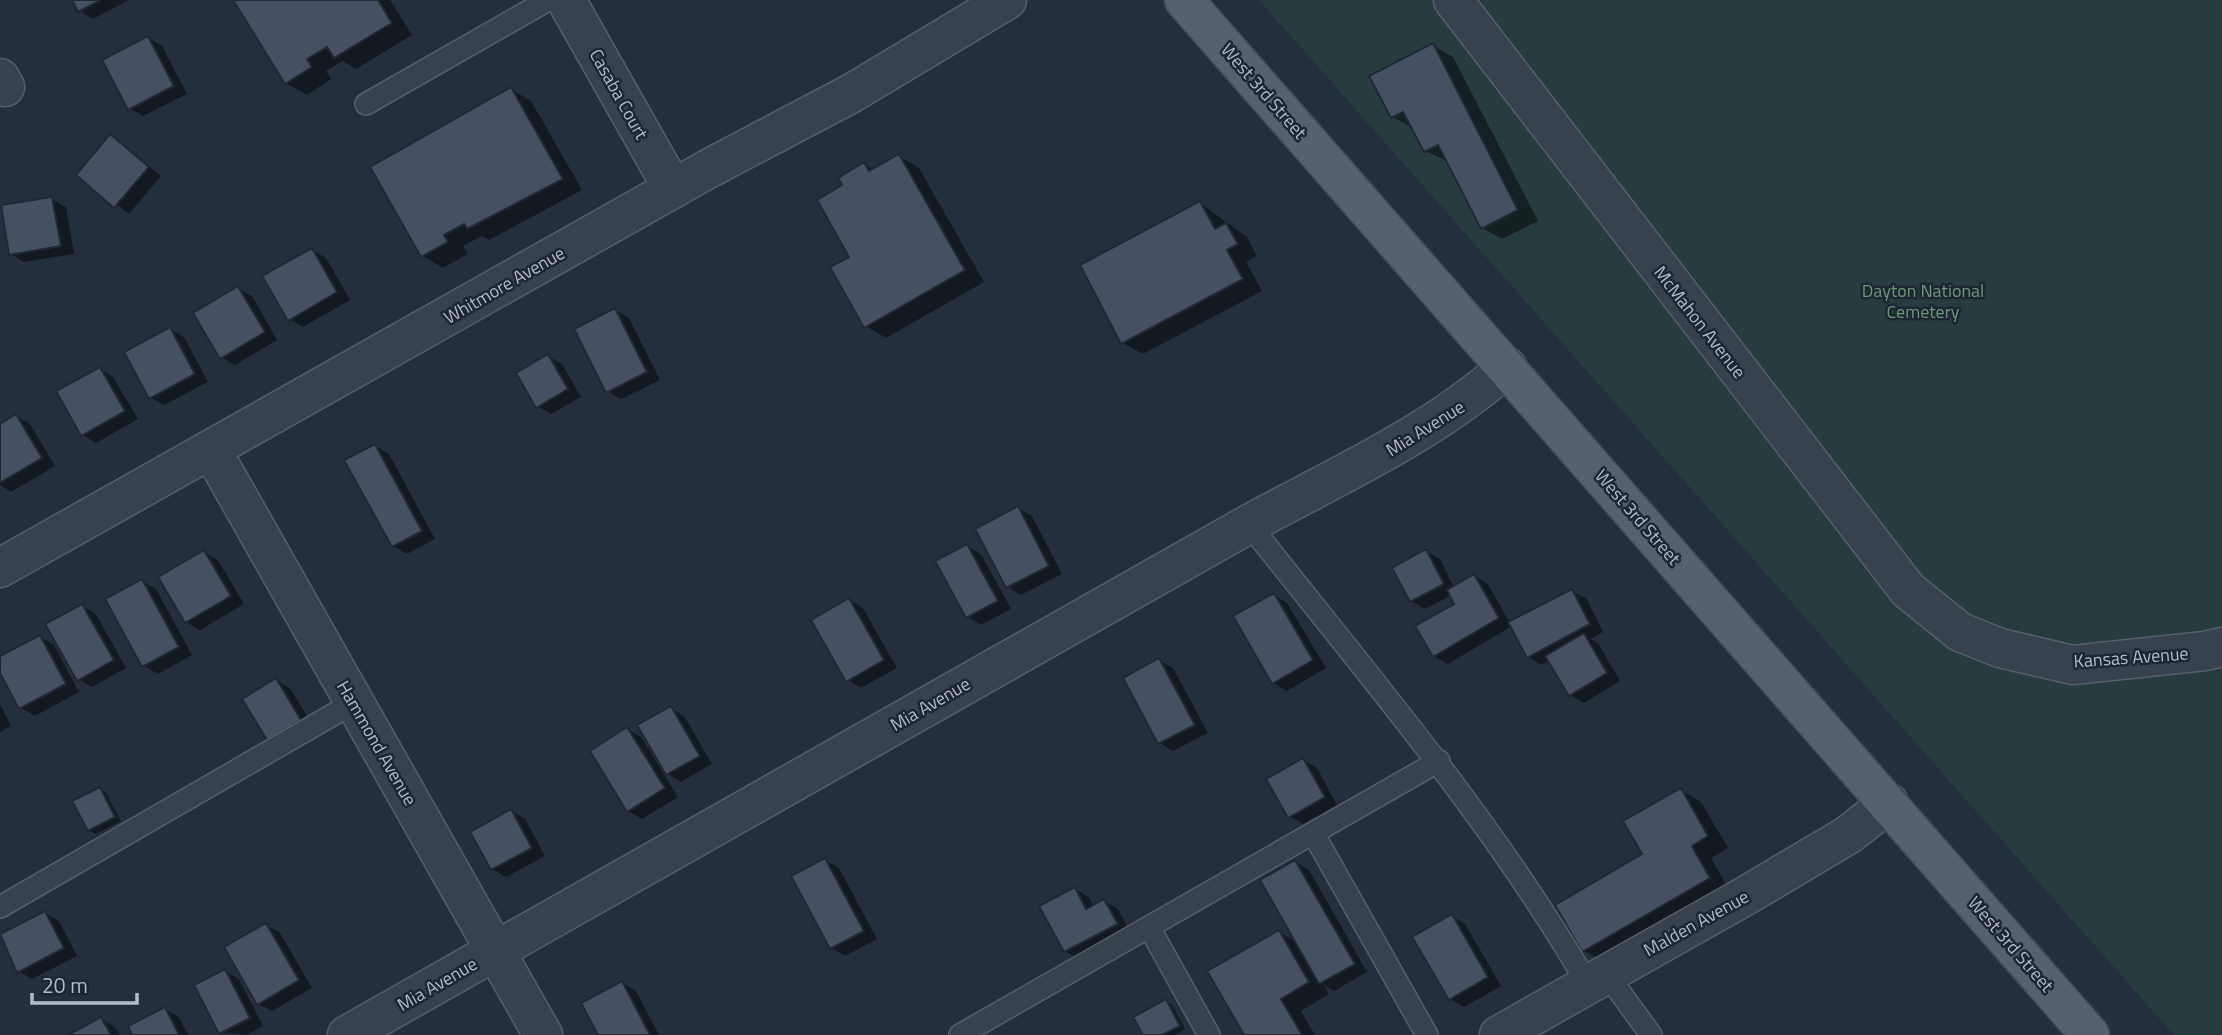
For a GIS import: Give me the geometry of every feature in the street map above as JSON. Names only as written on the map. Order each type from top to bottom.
[{"type":"main road","name":"West 3rd Street","points":[[1184,0],[2090,1035]]},
{"type":"street","name":"Casaba Court","points":[[566,0],[673,189]]},
{"type":"street","name":"Whitmore Avenue","points":[[0,568],[673,189],[852,93],[1007,0]]},
{"type":"street","name":"McMahon Avenue","points":[[1452,0],[1908,590],[1960,632]]},
{"type":"street","name":"Mia Avenue","points":[[347,1035],[1249,524],[1427,428],[1468,401],[1507,367]]},
{"type":"street","name":"Hammond Avenue","points":[[212,451],[543,1035]]},
{"type":"street","name":"Kansas Avenue","points":[[1960,632],[2000,648],[2073,664],[2206,652],[2222,646]]},
{"type":"street","name":"Malden Avenue","points":[[1499,1035],[1848,835],[1889,803]]},
{"type":"lane","points":[[366,104],[548,0]]},
{"type":"lane","points":[[1249,524],[1439,761],[1597,978],[1651,1035]]},
{"type":"lane","points":[[0,906],[355,702]]},
{"type":"lane","points":[[960,1035],[1439,761]]},
{"type":"lane","points":[[1313,834],[1427,1035]]},
{"type":"lane","points":[[1149,927],[1209,1035]]},
{"type":"green space","name":"Dayton National Cemetery","points":[[1259,0],[2222,0],[2222,1035],[2174,1035]]},
{"type":"building","points":[[72,0],[101,0],[78,12]]},
{"type":"building","points":[[233,0],[378,0],[392,23],[334,58],[327,47],[307,59],[312,67],[285,84]]},
{"type":"building","points":[[148,36],[174,86],[128,110],[102,60]]},
{"type":"building","points":[[1433,43],[1518,210],[1481,229],[1438,145],[1424,152],[1403,112],[1391,118],[1369,76]]},
{"type":"building","points":[[511,87],[563,179],[467,229],[464,224],[444,235],[448,242],[421,257],[370,167]]},
{"type":"building","points":[[110,134],[149,167],[114,208],[76,175]]},
{"type":"building","points":[[899,154],[965,270],[864,328],[830,267],[849,257],[817,200],[842,185],[838,178],[864,162],[869,171]]},
{"type":"building","points":[[52,197],[61,246],[9,255],[1,205]]},
{"type":"building","points":[[1200,201],[1215,229],[1226,223],[1238,244],[1227,250],[1243,279],[1121,344],[1080,265]]},
{"type":"building","points":[[312,248],[337,292],[288,321],[262,276]]},
{"type":"building","points":[[238,286],[265,332],[220,359],[193,313]]},
{"type":"building","points":[[615,308],[647,372],[606,393],[574,329]]},
{"type":"building","points":[[170,327],[195,374],[149,399],[124,352]]},
{"type":"building","points":[[548,354],[568,389],[536,408],[516,373]]},
{"type":"building","points":[[100,367],[125,411],[81,436],[56,391]]},
{"type":"building","points":[[16,414],[42,458],[0,483],[0,424]]},
{"type":"building","points":[[375,444],[422,531],[392,547],[344,460]]},
{"type":"building","points":[[1018,506],[1049,566],[1006,588],[975,529]]},
{"type":"building","points":[[967,544],[998,601],[966,618],[935,561]]},
{"type":"building","points":[[1426,549],[1444,584],[1410,602],[1392,568]]},
{"type":"building","points":[[204,550],[231,596],[185,623],[158,577]]},
{"type":"building","points":[[1474,574],[1499,618],[1433,657],[1415,626],[1454,604],[1447,590]]},
{"type":"building","points":[[142,579],[179,647],[142,667],[105,599]]},
{"type":"building","points":[[1572,589],[1590,624],[1527,658],[1508,622]]},
{"type":"building","points":[[1274,593],[1313,660],[1272,684],[1233,616]]},
{"type":"building","points":[[849,598],[884,660],[846,682],[811,620]]},
{"type":"building","points":[[82,604],[114,660],[77,681],[45,624]]},
{"type":"building","points":[[1584,633],[1607,673],[1569,696],[1545,656]]},
{"type":"building","points":[[40,635],[66,684],[19,709],[0,673],[0,656]]},
{"type":"building","points":[[1159,658],[1195,725],[1158,744],[1123,678]]},
{"type":"building","points":[[276,678],[301,720],[267,740],[242,699]]},
{"type":"building","points":[[671,706],[700,756],[666,775],[637,725]]},
{"type":"building","points":[[627,727],[665,788],[627,812],[590,751]]},
{"type":"building","points":[[1303,758],[1325,797],[1288,818],[1266,779]]},
{"type":"building","points":[[100,787],[115,817],[88,831],[72,801]]},
{"type":"building","points":[[1681,788],[1708,836],[1692,846],[1710,878],[1582,952],[1555,905],[1642,854],[1623,821]]},
{"type":"building","points":[[511,809],[532,848],[491,870],[470,832]]},
{"type":"building","points":[[825,858],[864,931],[830,949],[791,876]]},
{"type":"building","points":[[1295,860],[1355,964],[1319,984],[1260,880]]},
{"type":"building","points":[[1075,887],[1086,909],[1104,899],[1118,924],[1064,952],[1039,906]]},
{"type":"building","points":[[45,911],[64,948],[17,973],[0,934]]},
{"type":"building","points":[[1452,914],[1488,977],[1449,1000],[1412,937]]},
{"type":"building","points":[[266,923],[299,980],[257,1005],[224,947]]},
{"type":"building","points":[[1279,930],[1309,982],[1281,999],[1302,1035],[1244,1035],[1207,971]]},
{"type":"building","points":[[225,969],[250,1018],[219,1034],[194,985]]},
{"type":"building","points":[[622,981],[650,1035],[598,1035],[581,1003]]},
{"type":"building","points":[[1166,999],[1180,1026],[1162,1035],[1143,1035],[1133,1017]]},
{"type":"building","points":[[165,1007],[179,1035],[132,1035],[128,1026]]},
{"type":"building","points":[[101,1017],[111,1035],[68,1035]]}]
